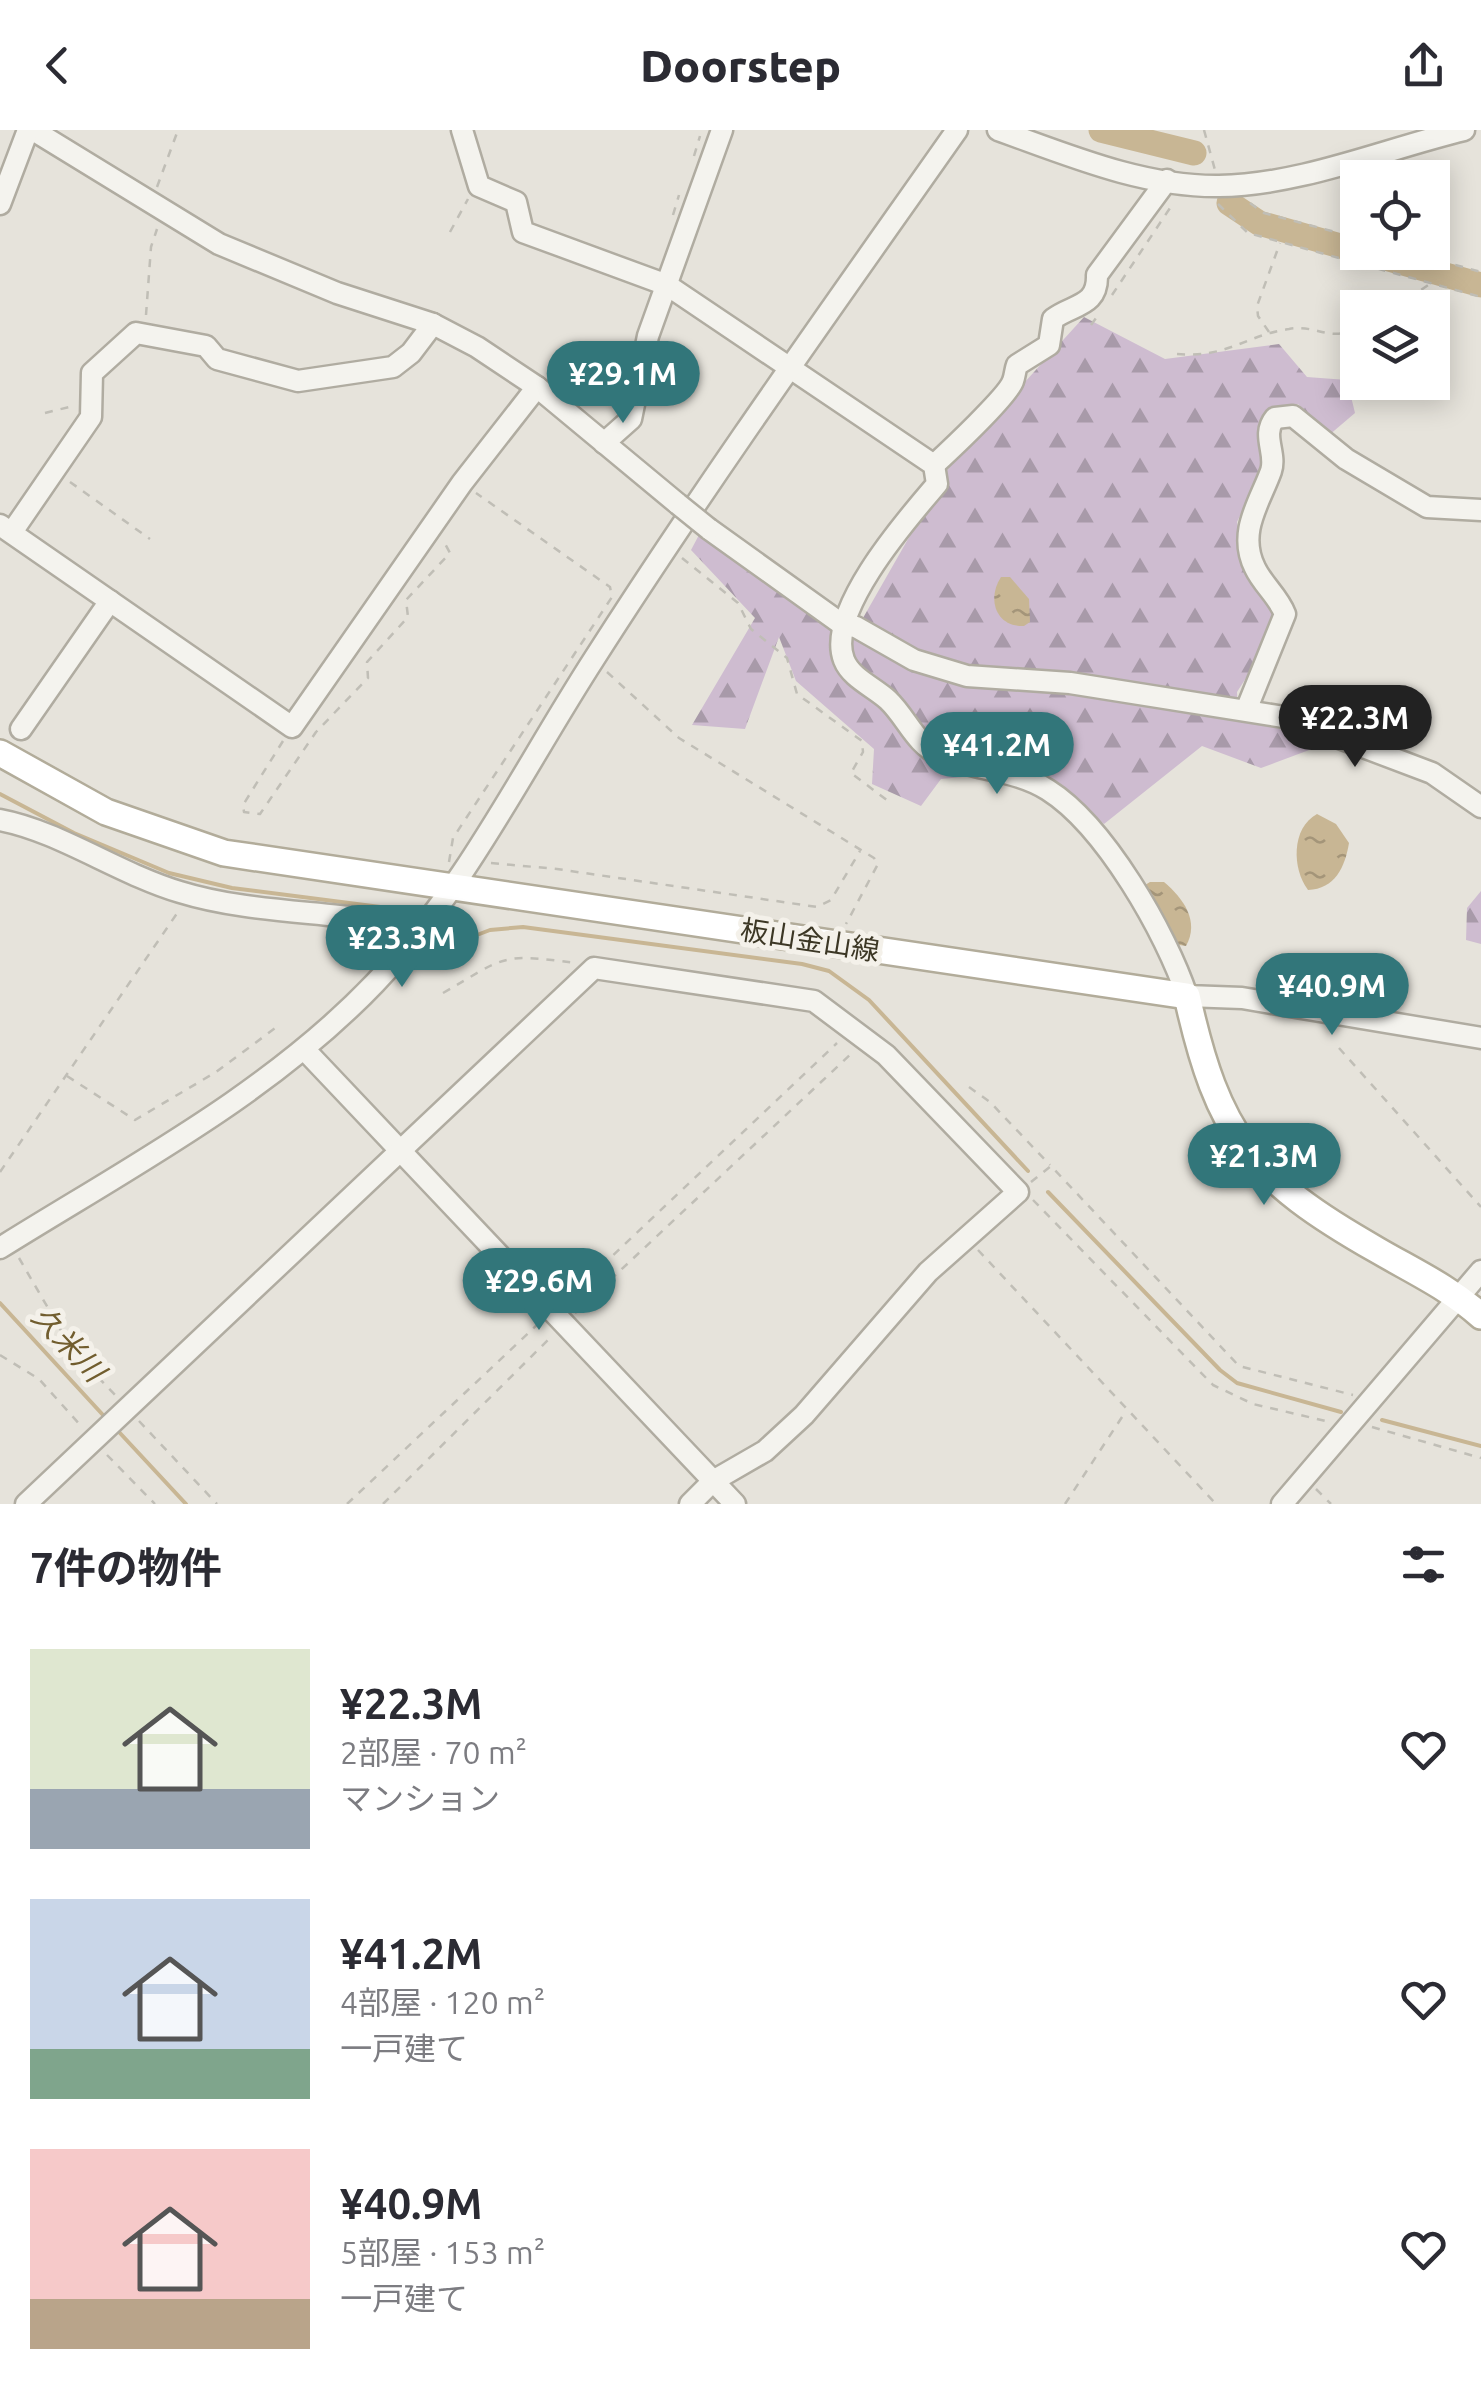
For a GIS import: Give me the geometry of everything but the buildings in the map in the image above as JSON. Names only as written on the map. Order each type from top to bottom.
[{"type":"main road","name":"板山金山線","points":[[0,753],[106,812],[224,853],[451,877],[836,944],[1187,996]]},
{"type":"main road","points":[[1187,996],[1203,1069],[1226,1124],[1260,1170],[1305,1206],[1458,1296],[1481,1316]]},
{"type":"street","points":[[462,130],[479,186],[516,202],[523,232],[667,285],[934,466],[938,484],[900,527],[843,625],[845,664],[890,702],[927,749],[1026,779],[1068,805],[1089,827],[1176,962],[1187,996],[1242,998],[1481,1038]]},
{"type":"street","points":[[604,443],[630,419],[642,357],[722,130]]},
{"type":"street","points":[[6,1245],[224,1107],[304,1049],[375,983],[410,942],[451,877],[470,862],[668,547],[956,130]]},
{"type":"street","points":[[998,130],[1084,161],[1194,183],[1240,184],[1314,170],[1464,130]]},
{"type":"street","points":[[0,204],[35,131],[219,244],[291,276],[433,324],[537,387],[709,529],[843,625],[856,628],[914,660],[978,678],[1070,683],[1195,704],[1247,708],[1284,717],[1432,773],[1481,806]]},
{"type":"street","points":[[934,466],[965,440],[982,414],[1009,388],[1017,365],[1049,345],[1053,319],[1088,304],[1098,286],[1097,275],[1194,183]]},
{"type":"street","points":[[433,324],[411,353],[393,367],[298,381],[217,359],[206,346],[136,333],[92,373],[91,416],[55,471],[6,528],[292,727],[462,483],[537,387]]},
{"type":"street","points":[[1247,708],[1285,614],[1256,570],[1250,534],[1254,504],[1272,468],[1268,434],[1276,418],[1294,416],[1346,459],[1427,507],[1481,510]]},
{"type":"street","points":[[21,729],[110,602]]},
{"type":"street","points":[[0,820],[29,827],[124,873],[183,894],[364,919],[392,928],[410,942]]},
{"type":"street","points":[[26,1504],[594,968],[803,997],[834,1012],[942,1110],[1018,1192],[914,1286],[804,1414],[765,1451],[714,1481],[690,1504]]},
{"type":"street","points":[[304,1049],[735,1504]]},
{"type":"street","points":[[1282,1504],[1481,1271]]},
{"type":"path","points":[[136,333],[148,308],[151,246],[178,130]]},
{"type":"path","points":[[1112,294],[1194,183],[1206,130]]},
{"type":"path","points":[[1194,183],[1238,226],[1280,242],[1481,298]]},
{"type":"path","points":[[1240,184],[1244,195],[1264,213],[1340,233]]},
{"type":"path","points":[[450,232],[479,186]]},
{"type":"path","points":[[1271,334],[1256,312],[1280,242]]},
{"type":"path","points":[[1450,263],[1481,272]]},
{"type":"path","points":[[1421,290],[1431,283]]},
{"type":"path","points":[[1091,325],[1102,310]]},
{"type":"path","points":[[1177,354],[1212,356],[1296,328],[1340,334]]},
{"type":"path","points":[[46,412],[90,403]]},
{"type":"path","points":[[55,471],[150,539]]},
{"type":"path","points":[[451,877],[454,838],[612,597],[610,587],[462,483]]},
{"type":"path","points":[[292,727],[243,805],[244,812],[260,814],[316,732],[368,678],[367,662],[408,617],[406,600],[450,553],[448,544],[430,531]]},
{"type":"path","points":[[668,547],[738,602],[752,629],[786,658],[797,694],[856,735],[863,752],[850,773],[888,801]]},
{"type":"path","points":[[594,660],[678,738],[878,864],[836,944]]},
{"type":"path","points":[[470,862],[557,868],[816,907],[831,900],[861,850]]},
{"type":"path","points":[[0,1172],[180,909],[183,894]]},
{"type":"path","points":[[442,993],[498,959],[524,956],[594,968]]},
{"type":"path","points":[[66,1076],[135,1120],[216,1072],[278,1026]]},
{"type":"path","points":[[347,1504],[558,1318],[859,1034]]},
{"type":"path","points":[[383,1504],[558,1318],[859,1034]]},
{"type":"path","points":[[1339,1048],[1481,1207]]},
{"type":"path","points":[[969,1087],[990,1102],[1240,1366],[1367,1402]]},
{"type":"path","points":[[1052,1166],[1023,1189],[1212,1385],[1253,1404],[1481,1458]]},
{"type":"path","points":[[967,1238],[1216,1504]]},
{"type":"path","points":[[6,1245],[74,1351],[216,1504]]},
{"type":"path","points":[[0,1355],[39,1378],[92,1442],[155,1504]]},
{"type":"path","points":[[1064,1504],[1127,1410]]},
{"type":"path","points":[[1304,1478],[1331,1504]]},
{"type":"green space","points":[[1084,317],[1165,359],[1279,344],[1307,377],[1340,379],[1340,400],[1352,400],[1355,413],[1328,436],[1298,404],[1271,412],[1259,434],[1263,468],[1237,522],[1246,572],[1275,605],[1264,650],[1237,692],[1238,717],[1328,743],[1261,768],[1202,746],[1104,824],[1036,770],[941,779],[921,806],[872,784],[874,749],[796,681],[779,637],[745,729],[692,725],[755,618],[691,550],[700,533],[851,639],[952,462]]},
{"type":"green space","points":[[1481,891],[1481,944],[1466,940],[1467,908]]},
{"type":"water","points":[[1001,577],[1010,577],[1029,599],[1030,622],[1024,626],[1006,622],[996,610],[995,594]]},
{"type":"water","points":[[1317,814],[1336,824],[1349,843],[1345,860],[1332,881],[1308,890],[1299,871],[1297,849],[1302,829]]},
{"type":"water","points":[[1150,882],[1164,882],[1177,895],[1190,919],[1186,946],[1173,944],[1140,888]]},
{"type":"waterway","points":[[1101,130],[1194,153]]},
{"type":"waterway","points":[[1229,203],[1259,223],[1340,246]]},
{"type":"waterway","points":[[1428,270],[1481,285]]},
{"type":"waterway","points":[[0,794],[74,833],[169,873],[232,888],[388,908],[415,926]]},
{"type":"waterway","points":[[427,933],[448,946],[490,930],[523,927],[802,964],[829,971],[869,1000],[1028,1171]]},
{"type":"waterway","points":[[1048,1192],[1237,1383],[1341,1412]]},
{"type":"waterway","name":"久米川","points":[[0,1303],[103,1415]]},
{"type":"waterway","points":[[1382,1420],[1481,1446]]},
{"type":"waterway","name":"久米川","points":[[119,1432],[186,1504]]}]
